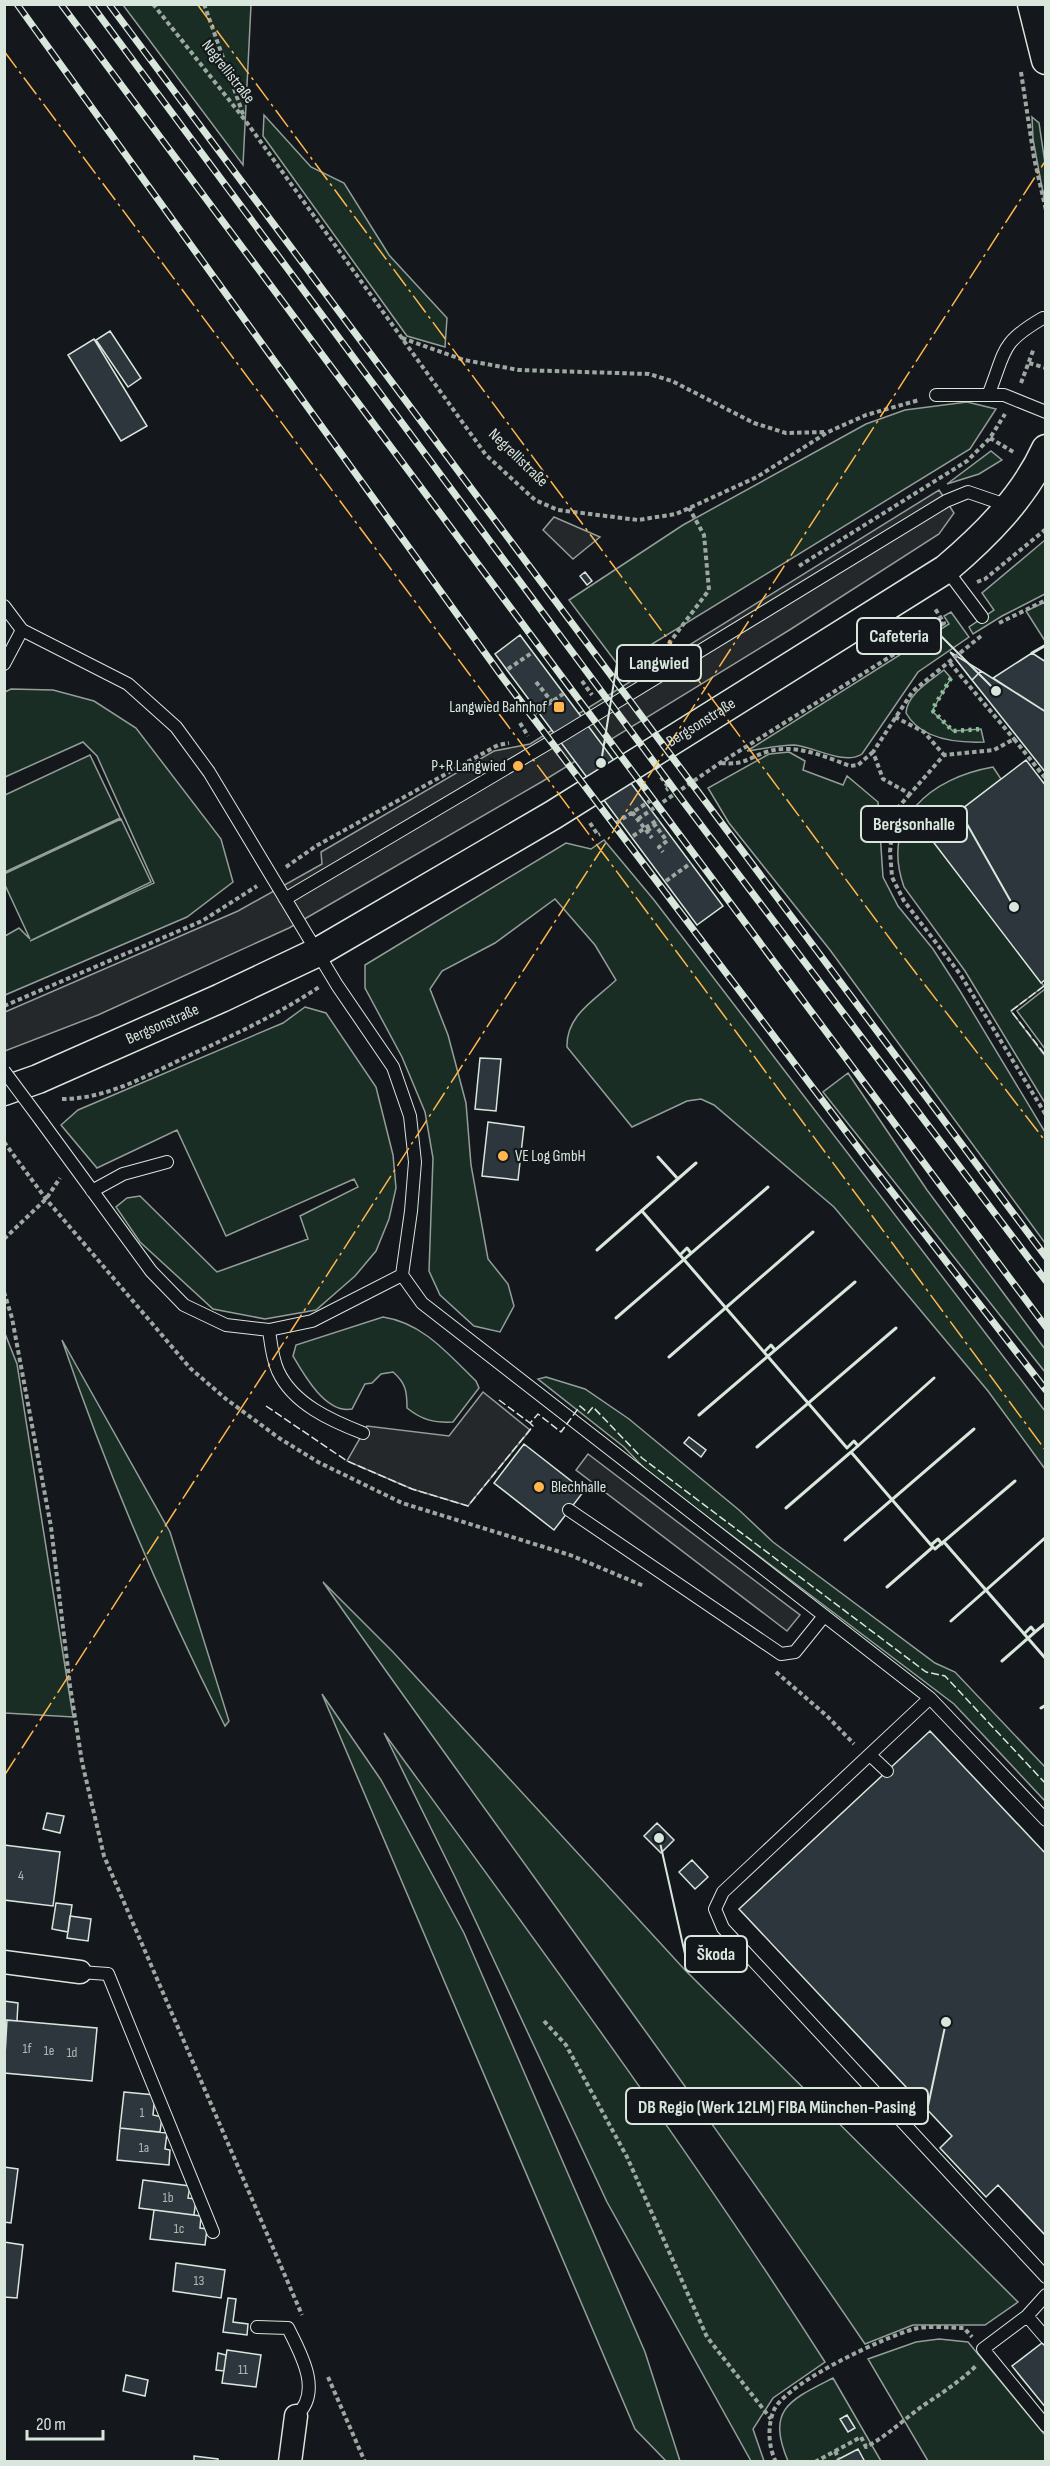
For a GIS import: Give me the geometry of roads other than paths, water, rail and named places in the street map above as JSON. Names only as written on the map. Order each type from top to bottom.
[{"type":"street","points":[[1032,4],[1032,61]]},
{"type":"street","name":"Bergsonstraße","points":[[4,1091],[38,1079],[221,998],[318,952],[554,816],[946,569],[991,528],[1037,467],[1046,449]]},
{"type":"street","points":[[4,1962],[80,1972]]},
{"type":"street","points":[[290,2462],[297,2416]]},
{"type":"lane","points":[[988,393],[1002,354],[1010,340],[1043,318]]},
{"type":"lane","points":[[936,395],[988,393],[1013,398],[1046,412]]},
{"type":"lane","points":[[285,899],[574,728],[946,501],[968,492],[1009,506]]},
{"type":"lane","points":[[946,569],[982,617]]},
{"type":"lane","points":[[4,606],[22,630],[128,684],[176,727],[209,772],[318,952],[393,1066],[410,1116],[415,1162],[402,1275],[422,1303],[930,1698],[1046,1820]]},
{"type":"lane","points":[[4,664],[22,630]]},
{"type":"lane","points":[[4,1071],[151,1271],[184,1305],[226,1325],[269,1330],[312,1322],[402,1275]]},
{"type":"lane","points":[[92,1191],[123,1174],[167,1162]]},
{"type":"lane","points":[[269,1330],[278,1373],[295,1392],[314,1411],[336,1423],[363,1433]]},
{"type":"lane","points":[[569,1510],[781,1654],[795,1652],[824,1616]]},
{"type":"lane","points":[[930,1698],[723,1892],[715,1909],[723,1928],[1046,2277]]},
{"type":"lane","points":[[868,1756],[886,1772]]},
{"type":"lane","points":[[80,1972],[108,1974],[213,2232]]},
{"type":"lane","points":[[1046,2295],[1027,2316],[983,2349],[1046,2426]]},
{"type":"lane","points":[[1027,2316],[1046,2338]]},
{"type":"lane","points":[[257,2327],[288,2328],[303,2360],[310,2387],[303,2410],[297,2416]]},
{"type":"railway","points":[[17,4],[503,678],[872,1166],[1046,1390]]},
{"type":"railway","points":[[61,4],[1046,1327]]},
{"type":"railway","points":[[91,4],[685,804],[1046,1281]]},
{"type":"railway","points":[[109,4],[1046,1257]]},
{"type":"place","name":"Cafeteria","points":[[996,691]]},
{"type":"place","name":"Langwied Bahnhof","points":[[559,707]]},
{"type":"place","name":"Langwied","points":[[601,763]]},
{"type":"place","name":"P+R Langwied","points":[[518,766]]},
{"type":"place","name":"Bergsonhalle","points":[[1014,907]]},
{"type":"place","name":"VE Log GmbH","points":[[503,1156]]},
{"type":"place","name":"Blechhalle","points":[[539,1487]]},
{"type":"place","name":"Škoda","points":[[659,1838]]},
{"type":"place","name":"DB Regio (Werk 12LM) FIBA München-Pasing","points":[[946,2022]]}]
